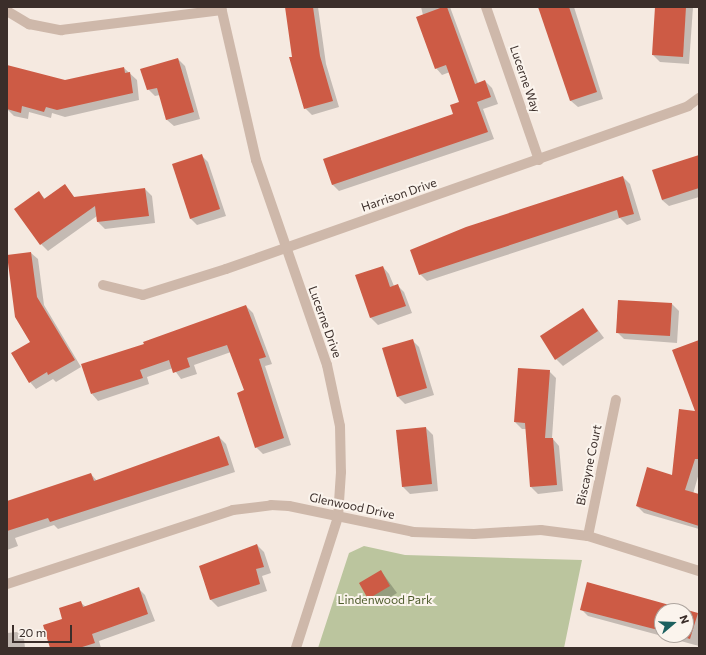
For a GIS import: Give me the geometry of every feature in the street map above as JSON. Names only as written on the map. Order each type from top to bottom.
[{"type":"street","name":"Lucerne Way","points":[[486,7],[539,160]]},
{"type":"street","points":[[7,11],[29,24],[61,30],[222,9]]},
{"type":"street","name":"Lucerne Drive","points":[[222,9],[256,160],[284,248],[326,366],[340,426],[341,472],[338,517],[296,648]]},
{"type":"street","name":"Harrison Drive","points":[[103,285],[142,295],[284,248],[539,160],[688,106],[699,98]]},
{"type":"street","name":"Biscayne Court","points":[[588,536],[616,400]]},
{"type":"street","name":"Glenwood Drive","points":[[7,584],[233,510],[270,505],[289,506],[413,532],[474,534],[542,530],[588,536],[699,571]]},
{"type":"green space","name":"Lindenwood Park","points":[[364,546],[405,555],[582,560],[564,648],[318,648],[349,553]]},
{"type":"building","points":[[285,7],[313,7],[320,56],[333,101],[304,109],[289,57],[292,57]]},
{"type":"building","points":[[443,7],[447,7],[475,84],[485,80],[491,97],[477,102],[488,132],[332,185],[323,159],[453,114],[450,105],[459,102],[446,65],[435,69],[416,17]]},
{"type":"building","points":[[538,7],[569,7],[597,92],[570,101]]},
{"type":"building","points":[[655,7],[686,7],[683,57],[652,55]]},
{"type":"building","points":[[178,58],[194,112],[166,120],[157,88],[147,90],[140,69]]},
{"type":"building","points":[[7,65],[65,80],[124,67],[125,73],[130,72],[133,93],[57,110],[46,107],[44,112],[22,106],[21,113],[7,109]]},
{"type":"building","points":[[202,154],[220,209],[190,219],[172,164]]},
{"type":"building","points":[[699,155],[699,188],[662,200],[652,170]]},
{"type":"building","points":[[623,176],[634,214],[619,218],[617,210],[419,275],[410,250],[466,227]]},
{"type":"building","points":[[65,184],[74,197],[145,188],[149,216],[97,222],[95,206],[40,245],[14,209],[39,191],[44,199]]},
{"type":"building","points":[[31,252],[37,297],[75,360],[48,375],[47,372],[29,383],[11,353],[30,342],[15,317],[7,255]]},
{"type":"building","points":[[383,266],[390,287],[398,284],[406,306],[370,318],[355,275]]},
{"type":"building","points":[[618,300],[672,303],[670,336],[616,333]]},
{"type":"building","points":[[246,305],[266,357],[259,359],[284,438],[255,448],[237,393],[244,390],[227,345],[187,358],[190,367],[173,373],[169,360],[140,370],[143,378],[91,394],[81,364],[144,344],[143,342]]},
{"type":"building","points":[[583,308],[598,331],[555,360],[540,336]]},
{"type":"building","points":[[413,339],[427,388],[397,397],[382,348]]},
{"type":"building","points":[[699,340],[699,459],[695,459],[685,490],[699,494],[699,526],[636,506],[647,467],[672,475],[679,409],[695,411],[672,350]]},
{"type":"building","points":[[518,368],[550,370],[545,438],[553,438],[557,485],[530,487],[525,423],[514,422]]},
{"type":"building","points":[[426,427],[432,484],[402,487],[396,430]]},
{"type":"building","points":[[219,436],[229,465],[50,522],[48,518],[7,531],[7,501],[91,473],[94,481]]},
{"type":"building","points":[[257,544],[264,567],[256,569],[260,584],[210,600],[199,566]]},
{"type":"building","points":[[381,570],[390,586],[368,599],[359,583]]},
{"type":"building","points":[[587,582],[662,603],[654,603],[654,629],[580,610]]},
{"type":"building","points":[[139,587],[148,614],[92,634],[95,643],[79,648],[50,648],[43,625],[62,619],[59,608],[81,601],[83,607]]},
{"type":"building","points":[[694,612],[698,613],[694,626]]}]
